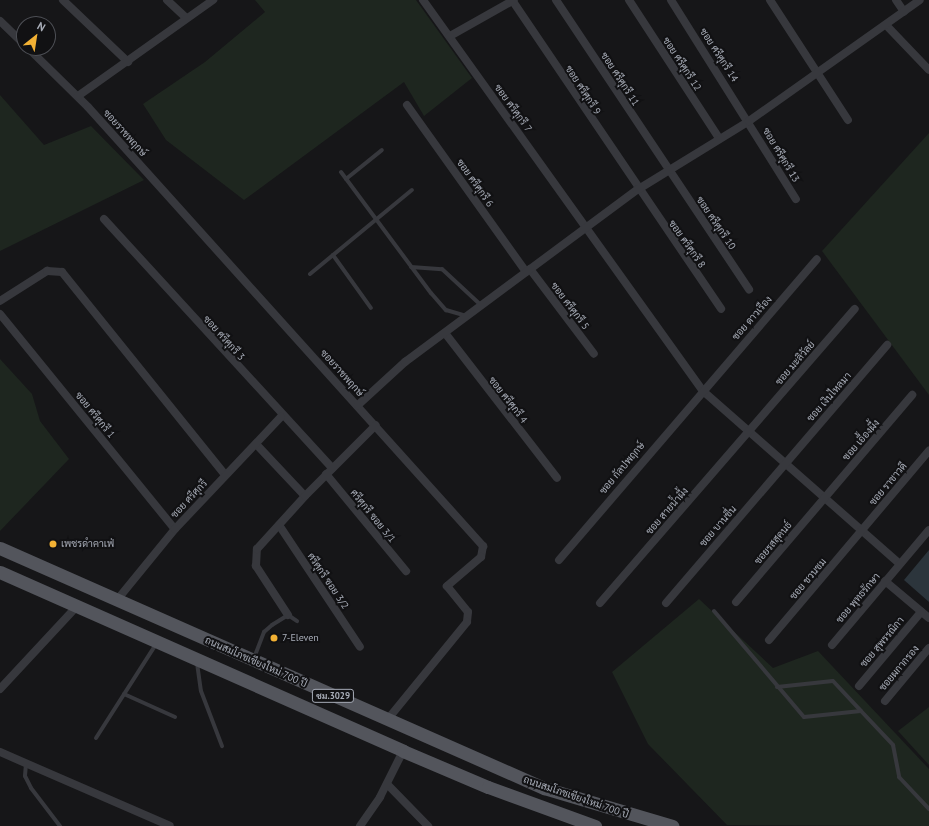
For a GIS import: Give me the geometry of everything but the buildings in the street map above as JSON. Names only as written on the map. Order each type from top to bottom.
[{"type":"main road","name":"ถนนสมโภชเชียงใหม่ 700 ปี","points":[[0,548],[544,788],[672,826]]},
{"type":"main road","name":"ถนนสมโภชเชียงใหม่ 700 ปี","points":[[0,572],[402,751],[488,787],[595,826]]},
{"type":"street","points":[[63,0],[128,62]]},
{"type":"street","points":[[167,0],[186,18]]},
{"type":"street","points":[[78,96],[128,62],[186,18],[213,0]]},
{"type":"street","name":"ซอย ศรีศุกรี 7","points":[[423,0],[703,391],[900,564]]},
{"type":"street","points":[[450,36],[513,0]]},
{"type":"street","name":"ซอย ศรีศุกรี 9","points":[[513,0],[637,190]]},
{"type":"street","name":"ซอย ศรีศุกรี 11","points":[[556,0],[666,168]]},
{"type":"street","name":"ซอย ศรีศุกรี 12","points":[[629,0],[719,138]]},
{"type":"street","name":"ซอย ศรีศุกรี 14","points":[[672,0],[749,121]]},
{"type":"street","points":[[770,0],[820,74],[848,120]]},
{"type":"street","points":[[896,0],[904,12]]},
{"type":"street","points":[[358,405],[396,369],[483,306],[666,168],[749,121],[820,74],[920,0]]},
{"type":"street","points":[[0,21],[16,36]]},
{"type":"street","points":[[886,25],[929,70]]},
{"type":"street","name":"ซอยราชพฤกษ์","points":[[36,56],[78,96],[376,425],[484,548],[481,557],[447,586],[468,612],[467,622],[387,720]]},
{"type":"street","name":"ซอย ศรีศุกรี 6","points":[[407,106],[528,271]]},
{"type":"street","name":"ซอย ศรีศุกรี 13","points":[[749,121],[796,199]]},
{"type":"street","name":"ซอย ศรีศุกรี 10","points":[[666,168],[749,290]]},
{"type":"street","name":"ซอย ศรีศุกรี 8","points":[[637,190],[721,309]]},
{"type":"street","name":"ซอย ศรีศุกรี 3","points":[[104,219],[329,471]]},
{"type":"street","name":"ซอย ดาวเรือง","points":[[703,391],[816,259]]},
{"type":"street","name":"ซอย ศรีศุกรี 5","points":[[528,271],[594,354]]},
{"type":"street","points":[[0,301],[46,272],[62,272],[225,475]]},
{"type":"street","name":"ซอย มะลิวัลย์","points":[[749,431],[855,309]]},
{"type":"street","name":"ซอย ศรีศุกรี 1","points":[[0,314],[175,529]]},
{"type":"street","name":"ซอย ศรีศุกรี 4","points":[[445,333],[558,478]]},
{"type":"street","name":"ซอย เงินไหลมา","points":[[785,463],[887,345]]},
{"type":"street","name":"ซอย กัลปพฤกษ์","points":[[559,560],[703,391]]},
{"type":"street","name":"ซอย เอื้องผึ้ง","points":[[825,498],[912,395]]},
{"type":"street","name":"ซอย ศรีศุกรี","points":[[117,600],[175,529],[282,417]]},
{"type":"street","points":[[288,615],[256,566],[254,558],[257,549],[305,496],[376,425]]},
{"type":"street","name":"ซอย สายน้ำผึ้ง","points":[[600,603],[749,431]]},
{"type":"street","points":[[256,444],[305,496]]},
{"type":"street","name":"ซอย ราชาวดี","points":[[862,530],[929,451]]},
{"type":"street","name":"ซอย บานชื่น","points":[[666,603],[785,463]]},
{"type":"street","name":"ศรีศุกรี ซอย 3/1","points":[[329,471],[406,571]]},
{"type":"street","name":"ซอยรสสุคนธ์","points":[[736,602],[825,498]]},
{"type":"street","name":"ศรีศุกรี ซอย 3/2","points":[[279,525],[360,647]]},
{"type":"street","name":"ซอย ชวนชม","points":[[769,640],[862,530]]},
{"type":"street","name":"ซอย พุทธรักษา","points":[[832,646],[929,530]]},
{"type":"street","points":[[886,581],[929,618]]},
{"type":"street","points":[[0,689],[77,606]]},
{"type":"street","name":"ซอย สุพรรณิกา","points":[[859,686],[921,612]]},
{"type":"street","name":"ซอยผกากรอง","points":[[885,701],[929,648]]},
{"type":"street","points":[[360,826],[387,784],[402,751]]},
{"type":"street","points":[[0,752],[170,826]]},
{"type":"street","points":[[387,784],[428,826]]},
{"type":"lane","points":[[346,179],[382,150]]},
{"type":"lane","points":[[340,172],[446,310],[468,316]]},
{"type":"lane","points":[[310,274],[412,190]]},
{"type":"lane","points":[[333,255],[371,308]]},
{"type":"lane","points":[[412,267],[442,269],[483,306]]},
{"type":"lane","points":[[714,612],[804,717],[861,711]]},
{"type":"lane","points":[[253,660],[264,632],[288,615],[297,621]]},
{"type":"lane","points":[[96,738],[156,642]]},
{"type":"lane","points":[[197,660],[200,691],[222,746]]},
{"type":"lane","points":[[777,687],[833,681],[893,745],[899,777],[929,809]]},
{"type":"lane","points":[[124,694],[175,717]]},
{"type":"lane","points":[[26,764],[28,782],[60,826]]},
{"type":"shaded area","points":[[255,0],[416,0],[472,78],[424,116],[404,82],[244,200],[166,140],[143,104],[205,62],[265,12]]},
{"type":"shaded area","points":[[0,95],[44,145],[91,126],[144,180],[0,251]]},
{"type":"shaded area","points":[[929,133],[929,395],[822,251]]},
{"type":"shaded area","points":[[0,359],[32,394],[40,421],[69,459],[0,531]]},
{"type":"shaded area","points":[[929,550],[929,602],[904,580]]},
{"type":"shaded area","points":[[699,599],[773,668],[818,651],[929,769],[929,826],[727,825],[648,744],[612,672]]},
{"type":"shaded area","points":[[929,707],[929,765],[898,731]]},
{"type":"place","name":"เพชรดำคาเฟ่","points":[[53,544]]},
{"type":"place","name":"7-Eleven","points":[[274,638]]}]
